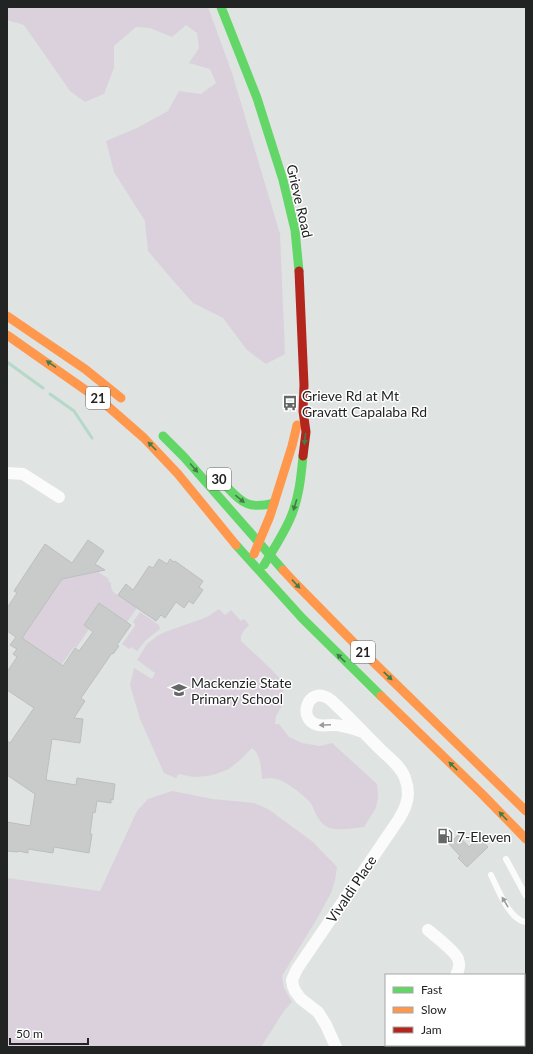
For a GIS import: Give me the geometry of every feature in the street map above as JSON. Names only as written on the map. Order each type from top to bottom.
[{"type":"main road","name":"Grieve Road","points":[[221,7],[257,98],[283,180],[295,230],[300,281],[304,385],[302,411],[306,432],[300,485],[290,519],[270,555],[259,571]]},
{"type":"main road","name":"21","points":[[7,316],[85,369],[128,404]]},
{"type":"main road","name":"21","points":[[7,335],[104,402],[144,438],[178,474],[227,535],[318,635],[481,793],[526,839]]},
{"type":"main road","name":"Grieve Road","points":[[251,562],[260,544],[274,503],[292,446],[295,428],[302,411]]},
{"type":"main road","name":"21","points":[[156,429],[184,457],[295,583],[361,650],[526,811]]},
{"type":"main road","name":"30","points":[[167,440],[195,456]]},
{"type":"main road","name":"30","points":[[217,477],[245,503],[257,506],[274,503]]},
{"type":"street","points":[[7,473],[20,473],[27,476],[59,497]]},
{"type":"street","name":"Vivaldi Place","points":[[336,1047],[318,1012],[296,994],[292,980],[297,969],[406,808],[408,797],[407,784],[402,773],[363,732]]},
{"type":"street","points":[[428,930],[458,958],[459,965],[457,974]]},
{"type":"lane","points":[[506,859],[526,896]]},
{"type":"lane","points":[[491,875],[512,914],[526,922]]},
{"type":"shaded area","points":[[7,7],[208,7],[232,73],[280,234],[285,354],[266,364],[247,350],[223,318],[193,303],[148,251],[145,221],[114,172],[106,141],[137,128],[168,111],[179,91],[201,94],[216,83],[210,69],[189,63],[199,48],[197,33],[186,25],[172,37],[150,28],[136,27],[114,46],[114,68],[104,94],[85,102],[70,91],[24,25],[7,20]]},
{"type":"shaded area","points":[[98,572],[109,579],[108,581],[111,583],[113,592],[137,608],[127,622],[99,603],[84,625],[89,629],[76,648],[74,647],[61,665],[22,638],[62,579]]},
{"type":"shaded area","points":[[219,609],[225,615],[231,610],[241,621],[244,619],[249,625],[242,634],[241,641],[270,668],[283,684],[284,700],[276,716],[275,724],[279,724],[289,737],[302,743],[320,746],[332,743],[377,784],[378,797],[376,808],[364,827],[338,829],[330,828],[323,824],[318,818],[310,802],[293,787],[278,779],[262,779],[259,758],[252,748],[229,769],[216,774],[194,777],[179,774],[176,778],[164,773],[140,719],[130,685],[134,668],[152,679],[155,673],[137,660],[147,644],[165,632],[207,617]]},
{"type":"shaded area","points":[[140,612],[159,625],[160,629],[146,640],[137,651],[131,647],[129,649],[122,644],[135,626],[133,622]]},
{"type":"shaded area","points":[[172,791],[213,799],[254,803],[268,809],[313,842],[337,867],[331,893],[282,976],[284,988],[292,1002],[284,1011],[261,1047],[7,1047],[7,878],[100,891],[137,811],[148,799]]},
{"type":"building","points":[[88,540],[104,551],[95,564],[105,570],[62,579],[22,638],[63,666],[75,648],[79,651],[93,632],[84,625],[99,603],[131,625],[117,645],[119,646],[113,654],[112,653],[81,698],[85,701],[74,718],[83,719],[80,743],[52,739],[46,780],[76,785],[77,778],[115,784],[113,800],[111,799],[111,803],[97,801],[95,813],[93,812],[89,853],[54,847],[53,853],[28,849],[28,853],[7,851],[7,822],[30,826],[35,794],[7,775],[7,741],[10,743],[34,708],[7,690],[7,672],[17,657],[13,654],[17,649],[10,645],[16,637],[7,631],[7,608],[17,593],[14,591],[45,544],[72,563]]},
{"type":"building","points":[[159,559],[167,564],[170,559],[174,562],[175,561],[203,581],[199,587],[203,590],[193,604],[189,601],[184,608],[176,602],[165,618],[161,615],[156,621],[118,595],[126,584],[133,590],[149,566],[153,568]]},
{"type":"building","points":[[458,835],[469,847],[479,837],[488,847],[467,867],[458,858],[460,856],[449,844]]},
{"type":"waterway","points":[[7,362],[43,388]]},
{"type":"waterway","points":[[50,394],[74,411],[92,438]]},
{"type":"traffic: fast","points":[[221,7],[257,98],[283,180],[295,230],[299,271]]},
{"type":"traffic: fast","points":[[163,436],[184,457],[283,570]]},
{"type":"traffic: fast","points":[[264,565],[284,531],[296,504],[303,456]]},
{"type":"traffic: fast","points":[[223,483],[245,503],[257,506],[274,503]]},
{"type":"traffic: fast","points":[[236,545],[302,618],[381,696]]},
{"type":"traffic: slow","points":[[7,316],[85,369],[121,398]]},
{"type":"traffic: slow","points":[[7,335],[104,403],[144,438],[178,474],[236,545]]},
{"type":"traffic: slow","points":[[254,554],[270,516],[297,425]]},
{"type":"traffic: slow","points":[[283,570],[361,650],[526,811]]},
{"type":"traffic: slow","points":[[381,696],[526,839]]},
{"type":"traffic: jam","points":[[299,271],[304,385],[303,411],[306,432],[303,456]]},
{"type":"place","name":"Grieve Rd at Mt Gravatt Capalaba Rd","points":[[290,403]]},
{"type":"place","name":"Mackenzie State Primary School","points":[[179,690]]},
{"type":"place","name":"7-Eleven","points":[[445,836]]}]
